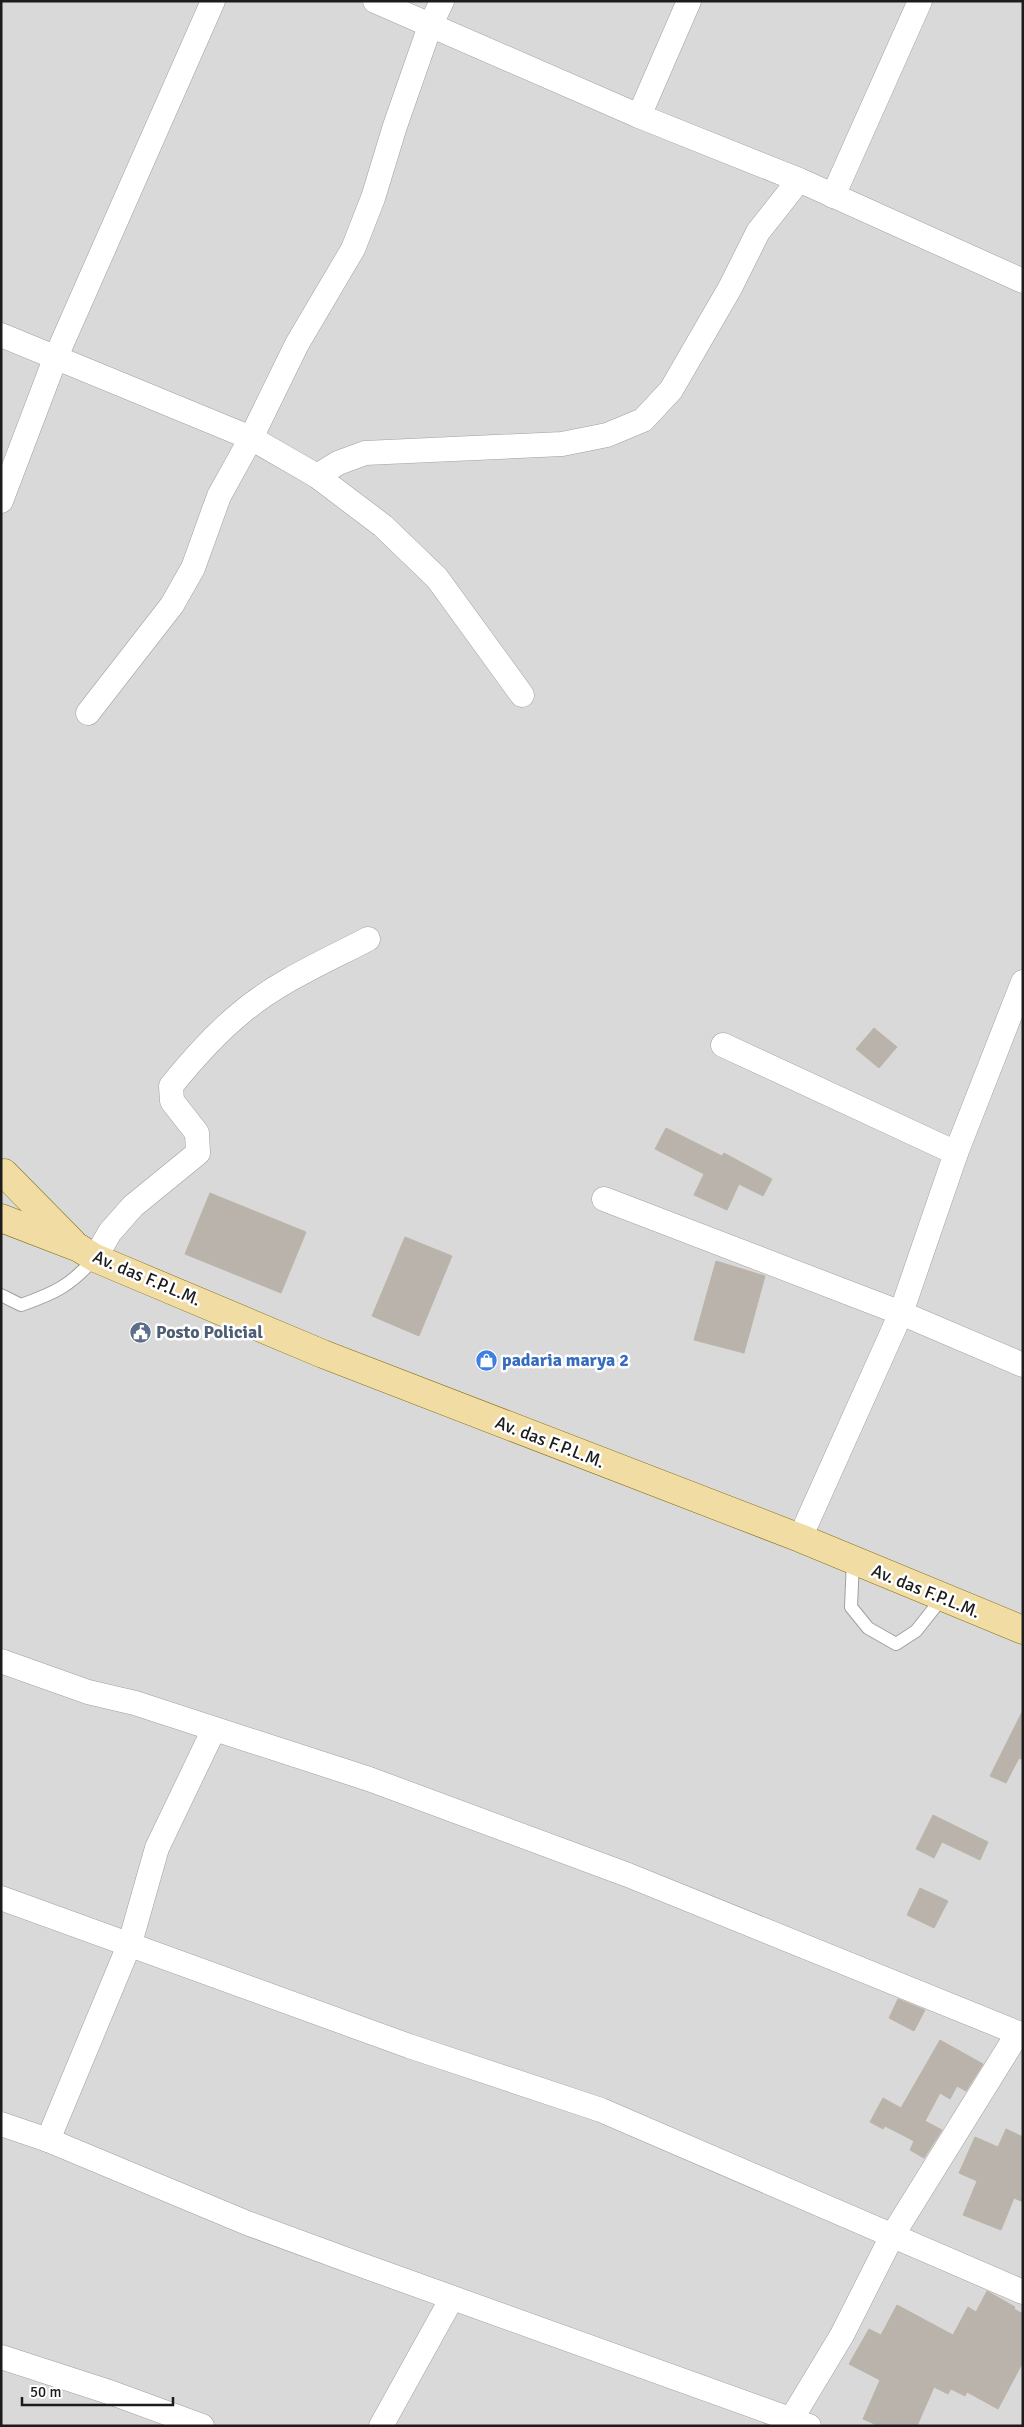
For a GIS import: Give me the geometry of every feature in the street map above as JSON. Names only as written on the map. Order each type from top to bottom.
[{"type":"main road","name":"Av. das F.P.L.M.","points":[[2,1176],[87,1253]]},
{"type":"main road","name":"Av. das F.P.L.M.","points":[[1,1218],[323,1354],[800,1538],[1023,1630]]},
{"type":"street","points":[[1,501],[55,359],[213,1]]},
{"type":"street","points":[[374,1],[639,116],[799,180],[1023,281]]},
{"type":"street","points":[[88,713],[172,605],[193,568],[219,496],[251,438],[297,344],[352,249],[373,198],[395,126],[430,26],[442,1]]},
{"type":"street","points":[[639,116],[689,1]]},
{"type":"street","points":[[833,196],[920,1]]},
{"type":"street","points":[[316,476],[338,463],[365,453],[562,444],[607,436],[643,420],[671,390],[730,288],[758,232],[799,180]]},
{"type":"street","points":[[1,335],[55,359],[251,438],[316,476],[383,526],[437,578],[522,695]]},
{"type":"street","points":[[87,1253],[110,1232],[133,1206],[198,1152],[197,1133],[172,1101],[171,1086],[193,1059],[242,1011],[299,975],[368,939]]},
{"type":"street","points":[[800,1538],[901,1312],[956,1153],[1023,982]]},
{"type":"street","points":[[723,1045],[956,1153]]},
{"type":"street","points":[[604,1199],[901,1312],[1023,1365]]},
{"type":"street","points":[[1,1661],[88,1692],[135,1703],[369,1779],[628,1875],[1021,2034],[892,2236],[801,2422],[247,2223],[48,2140],[1,2124]]},
{"type":"street","points":[[48,2140],[130,1943],[157,1848],[214,1729]]},
{"type":"street","points":[[1,1898],[130,1943],[409,2046],[601,2110],[1023,2292]]},
{"type":"street","points":[[381,2426],[452,2298]]},
{"type":"street","points":[[1,2357],[112,2393],[202,2426]]},
{"type":"lane","points":[[1,1295],[21,1305],[56,1292],[79,1276],[87,1253]]},
{"type":"lane","points":[[853,1560],[850,1607],[868,1628],[896,1644],[916,1631],[943,1598]]},
{"type":"shaded area","points":[[1,1],[1023,1],[1023,2426],[1,2426]]},
{"type":"building","points":[[874,1028],[897,1047],[879,1068],[856,1049]]},
{"type":"building","points":[[666,1128],[722,1156],[724,1153],[772,1179],[763,1196],[739,1184],[727,1210],[694,1195],[704,1174],[655,1149]]},
{"type":"building","points":[[210,1193],[306,1232],[281,1293],[185,1254]]},
{"type":"building","points":[[405,1237],[452,1256],[419,1336],[372,1316]]},
{"type":"building","points":[[716,1261],[765,1276],[744,1353],[694,1340]]},
{"type":"building","points":[[1023,1710],[1023,1760],[1019,1758],[1006,1783],[990,1776]]},
{"type":"building","points":[[933,1815],[988,1842],[980,1860],[942,1842],[934,1858],[916,1849]]},
{"type":"building","points":[[920,1888],[948,1901],[934,1928],[907,1915]]},
{"type":"building","points":[[898,1999],[925,2010],[914,2031],[889,2018]]},
{"type":"building","points":[[940,2040],[983,2064],[966,2091],[957,2086],[950,2099],[940,2093],[925,2121],[942,2130],[924,2158],[910,2150],[914,2141],[885,2126],[883,2129],[870,2122],[883,2098],[901,2108]]},
{"type":"building","points":[[1006,2129],[1023,2137],[1023,2202],[1014,2198],[1001,2230],[963,2215],[977,2181],[959,2173],[975,2137],[998,2147]]},
{"type":"building","points":[[987,2291],[1015,2307],[1014,2309],[1023,2314],[1023,2362],[998,2409],[967,2392],[965,2396],[951,2389],[948,2394],[934,2387],[917,2426],[879,2426],[863,2419],[880,2380],[849,2364],[869,2329],[881,2335],[897,2305],[953,2335],[968,2307],[976,2312]]},
{"type":"place","name":"Posto Policial","points":[[140,1332]]},
{"type":"place","name":"padaria marya 2","points":[[486,1360]]}]
